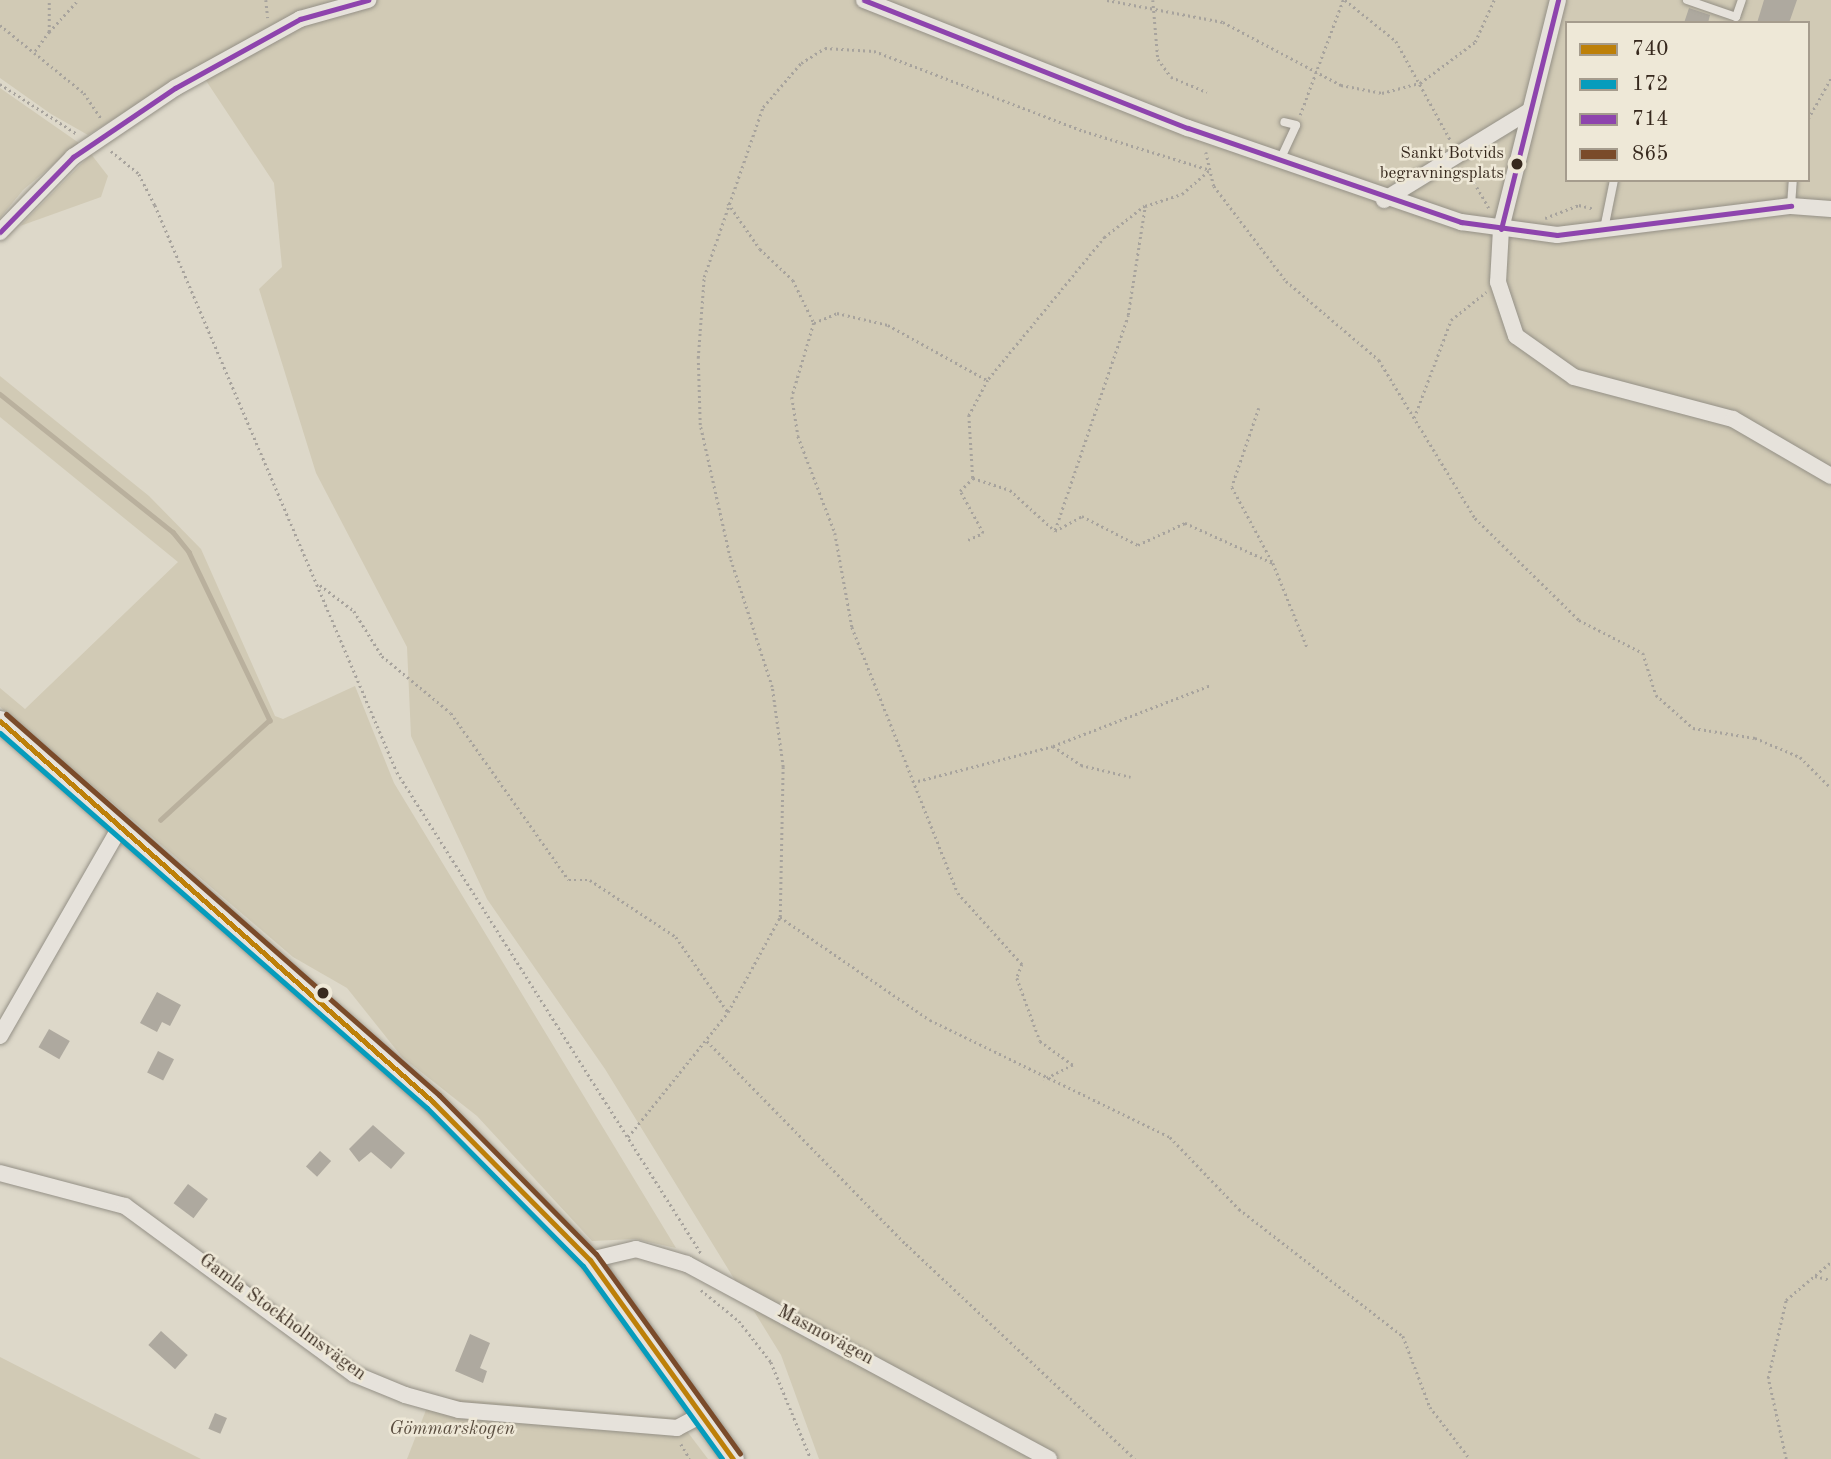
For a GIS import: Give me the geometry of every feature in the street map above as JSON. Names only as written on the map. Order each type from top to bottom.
[{"type":"main road","points":[[0,722],[433,1102],[590,1260],[733,1459]]},
{"type":"street","points":[[0,232],[93,142],[269,34],[368,0]]},
{"type":"street","points":[[864,0],[1384,200],[1501,229],[1531,233],[1604,230],[1791,206],[1831,209]]},
{"type":"street","points":[[1558,0],[1501,229],[1499,282],[1516,336],[1574,377],[1733,419],[1831,476]]},
{"type":"street","points":[[1384,200],[1460,157],[1529,111]]},
{"type":"street","points":[[0,1036],[120,827]]},
{"type":"street","name":"Gamla Stockholmsvägen","points":[[0,1173],[125,1206],[354,1374],[405,1395],[459,1410],[663,1427],[677,1427],[701,1415]]},
{"type":"street","name":"Masmovägen","points":[[590,1260],[643,1250],[695,1268],[1049,1459]]},
{"type":"lane","points":[[1687,0],[1737,17],[1742,0]]},
{"type":"lane","points":[[1280,160],[1296,125],[1284,122]]},
{"type":"lane","points":[[1604,230],[1614,182]]},
{"type":"lane","points":[[1791,206],[1793,182]]},
{"type":"path","points":[[49,0],[49,32]]},
{"type":"path","points":[[35,51],[78,0]]},
{"type":"path","points":[[1107,0],[1223,22],[1317,72],[1365,93],[1420,83],[1475,42],[1494,0]]},
{"type":"path","points":[[1153,0],[1158,59],[1171,76],[1207,92]]},
{"type":"path","points":[[1296,125],[1344,0],[1381,24],[1420,83],[1501,229]]},
{"type":"path","points":[[0,25],[84,93],[111,131]]},
{"type":"path","points":[[628,1137],[728,1012],[780,917],[783,767],[772,687],[730,558],[700,425],[704,277],[763,107],[801,63],[825,48],[874,51],[1084,131],[1210,170]]},
{"type":"path","points":[[1810,115],[1831,78]]},
{"type":"path","points":[[0,84],[128,161],[144,182],[319,584],[397,772],[702,1254],[695,1268],[704,1294],[739,1321],[778,1373],[811,1459]]},
{"type":"path","points":[[1206,154],[1214,187],[1286,281],[1379,360],[1475,518],[1579,620],[1643,653],[1656,695],[1693,728],[1755,738],[1800,757],[1831,788]]},
{"type":"path","points":[[974,478],[969,415],[988,380],[1105,237],[1145,206],[1182,194],[1210,170]]},
{"type":"path","points":[[729,204],[760,249],[793,280],[814,323],[792,397],[798,436],[835,533],[852,627],[918,781],[958,893],[1023,964],[1017,978],[1040,1041],[1073,1065],[1044,1080]]},
{"type":"path","points":[[1531,233],[1550,214],[1579,205],[1607,212]]},
{"type":"path","points":[[1055,531],[1128,315],[1145,206]]},
{"type":"path","points":[[1414,418],[1451,320],[1499,282]]},
{"type":"path","points":[[814,323],[837,313],[888,325],[988,380]]},
{"type":"path","points":[[1259,408],[1232,487],[1273,563],[1308,649]]},
{"type":"path","points":[[974,478],[1010,490],[1055,531]]},
{"type":"path","points":[[968,540],[983,533],[960,491],[974,478]]},
{"type":"path","points":[[1055,531],[1082,516],[1138,545],[1185,523],[1273,563]]},
{"type":"path","points":[[319,584],[354,611],[382,656],[451,713],[569,880],[590,880],[676,937],[728,1012]]},
{"type":"path","points":[[918,781],[1053,746],[1211,685]]},
{"type":"path","points":[[1053,746],[1081,765],[1131,777]]},
{"type":"path","points":[[780,917],[930,1020],[1044,1080],[1170,1137],[1239,1209],[1403,1336],[1430,1407],[1470,1459]]},
{"type":"path","points":[[707,1040],[906,1244],[1135,1459]]},
{"type":"path","points":[[1786,1459],[1769,1378],[1786,1300],[1831,1262]]},
{"type":"path","points":[[1815,1276],[1831,1280]]},
{"type":"green space","points":[[0,0],[1831,0],[1831,1459],[819,1459],[781,1355],[605,1069],[487,899],[411,736],[407,647],[316,473],[259,289],[282,267],[274,183],[197,67],[88,135],[51,114],[0,78]]},
{"type":"green space","points":[[0,88],[79,143],[23,190],[0,218]]},
{"type":"green space","points":[[91,154],[108,176],[101,197],[20,226]]},
{"type":"green space","points":[[0,376],[149,496],[201,549],[275,716],[283,719],[355,686],[394,783],[676,1248],[635,1239],[592,1241],[477,1116],[402,1057],[347,988],[293,957],[0,707],[0,688],[25,709],[178,562],[0,417]]},
{"type":"green space","points":[[0,1357],[149,1433],[201,1459],[0,1459]]},
{"type":"green space","name":"Gömmarskogen","points":[[431,1397],[677,1418],[708,1459],[407,1459]]},
{"type":"building","points":[[1764,0],[1797,0],[1790,21],[1758,21]]},
{"type":"building","points":[[1689,8],[1710,15],[1708,21],[1685,21]]},
{"type":"building","points":[[157,992],[181,1005],[170,1026],[162,1022],[157,1032],[140,1023]]},
{"type":"building","points":[[49,1029],[70,1041],[59,1059],[38,1047]]},
{"type":"building","points":[[158,1051],[174,1059],[163,1081],[147,1072]]},
{"type":"building","points":[[373,1125],[405,1153],[391,1169],[371,1152],[359,1162],[349,1149]]},
{"type":"building","points":[[320,1151],[331,1161],[317,1177],[306,1167]]},
{"type":"building","points":[[188,1184],[208,1199],[194,1218],[174,1203]]},
{"type":"building","points":[[161,1331],[188,1355],[175,1369],[148,1345]]},
{"type":"building","points":[[470,1334],[490,1343],[480,1368],[487,1371],[483,1383],[455,1371]]},
{"type":"building","points":[[215,1413],[227,1418],[220,1434],[208,1429]]},
{"type":"waterway","points":[[0,394],[173,532],[189,552],[270,720],[161,820]]},
{"type":"transit line","name":"714","points":[[0,232],[73,157],[175,88],[300,19],[368,0]]},
{"type":"transit line","name":"714","points":[[864,0],[1188,128],[1461,222],[1557,235],[1791,206]]},
{"type":"transit line","name":"714","points":[[1501,229],[1558,0]]},
{"type":"transit line","name":"865","points":[[6,714],[439,1095],[596,1254],[740,1454]]},
{"type":"transit line","name":"740","points":[[0,721],[433,1102],[590,1260],[733,1459]]},
{"type":"transit line","name":"172","points":[[0,733],[427,1108],[583,1266],[722,1459]]},
{"type":"place","name":"Sankt Botvids begravningsplats","points":[[1517,164]]}]
